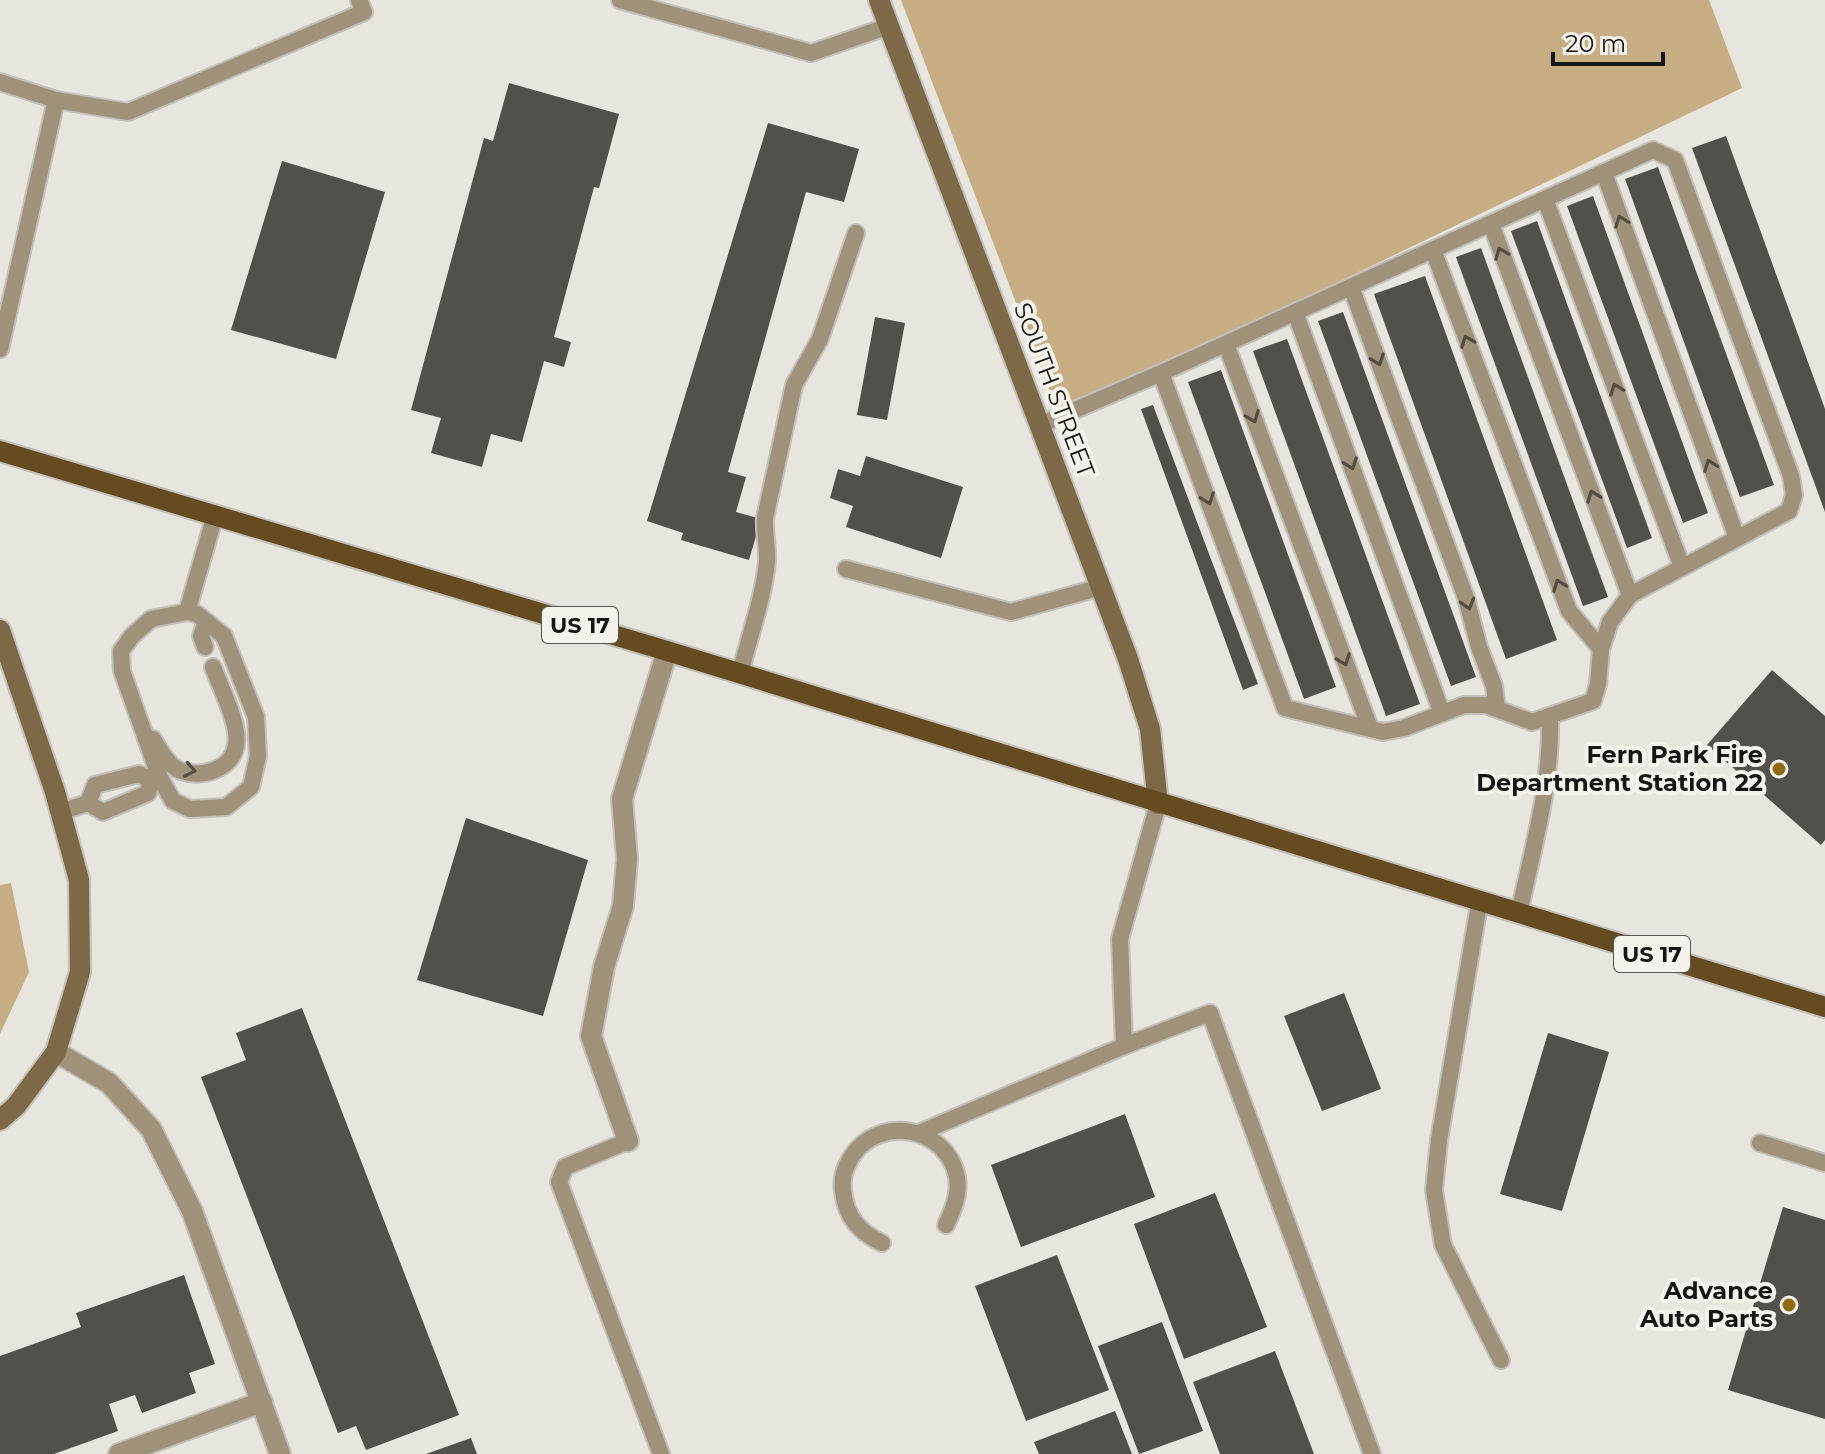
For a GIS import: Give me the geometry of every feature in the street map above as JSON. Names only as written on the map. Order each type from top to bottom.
[{"type":"main road","name":"US 17","points":[[0,451],[667,651],[1825,1007]]},
{"type":"street","name":"SOUTH STREET","points":[[879,0],[1147,715],[1158,804]]},
{"type":"street","points":[[0,630],[79,880],[80,972],[56,1052],[16,1106],[0,1120]]},
{"type":"street","points":[[628,1141],[591,1036],[604,967],[623,906],[627,859],[622,799],[667,651]]},
{"type":"street","points":[[56,1052],[109,1083],[151,1129],[192,1211],[280,1454]]},
{"type":"street","points":[[119,1454],[262,1402]]},
{"type":"lane","points":[[0,82],[56,100],[128,112],[364,12],[359,0]]},
{"type":"lane","points":[[620,0],[811,53],[889,26]]},
{"type":"lane","points":[[0,349],[56,100]]},
{"type":"lane","points":[[1040,425],[1653,150],[1675,160],[1786,462],[1794,495],[1789,511],[1630,595],[1610,622],[1601,649],[1593,701],[1532,722],[1486,705],[1464,705],[1404,728],[1383,732],[1285,708],[1161,373]]},
{"type":"lane","points":[[1604,173],[1737,538]]},
{"type":"lane","points":[[1545,199],[1682,567]]},
{"type":"lane","points":[[1491,224],[1630,595]]},
{"type":"lane","points":[[740,674],[765,577],[768,556],[764,537],[765,518],[794,385],[820,339],[856,233]]},
{"type":"lane","points":[[1433,250],[1569,611],[1601,649]]},
{"type":"lane","points":[[1351,287],[1466,598],[1479,647],[1494,686],[1497,709]]},
{"type":"lane","points":[[1295,312],[1442,713]]},
{"type":"lane","points":[[1226,344],[1370,728]]},
{"type":"lane","points":[[187,612],[215,515]]},
{"type":"lane","points":[[846,569],[1011,612],[1101,587]]},
{"type":"lane","points":[[187,612],[197,614],[206,621],[224,636],[256,717],[258,756],[251,787],[226,807],[190,809],[173,801],[156,779],[139,717],[122,671],[121,651],[151,619],[187,612]]},
{"type":"lane","points":[[205,647],[201,636],[206,621]]},
{"type":"lane","points":[[139,717],[167,761],[181,771],[210,773],[227,764],[236,745],[232,718],[213,667]]},
{"type":"lane","points":[[1519,913],[1544,800],[1551,742],[1550,716]]},
{"type":"lane","points":[[88,803],[95,785],[139,774],[156,779]]},
{"type":"lane","points":[[60,812],[88,803],[103,812],[148,793],[156,779]]},
{"type":"lane","points":[[1124,1046],[1120,939],[1158,804]]},
{"type":"lane","points":[[1480,899],[1439,1140],[1434,1190],[1443,1245],[1501,1360]]},
{"type":"lane","points":[[919,1133],[1210,1013],[1372,1454]]},
{"type":"lane","points":[[882,1243],[867,1235],[853,1221],[842,1184],[846,1165],[857,1148],[870,1138],[886,1132],[903,1130],[919,1133],[937,1143],[949,1158],[957,1177],[957,1196],[946,1225]]},
{"type":"lane","points":[[628,1141],[565,1167],[559,1182],[661,1454]]},
{"type":"lane","points":[[1760,1143],[1825,1163]]},
{"type":"shaded area","points":[[901,0],[1709,0],[1742,88],[1059,416]]},
{"type":"shaded area","points":[[11,883],[29,972],[0,1034],[0,885]]},
{"type":"building","points":[[509,83],[619,114],[599,188],[594,187],[554,337],[571,342],[564,367],[544,361],[522,442],[491,434],[482,467],[431,453],[441,418],[411,410],[484,138],[493,141]]},
{"type":"building","points":[[768,123],[859,149],[844,202],[806,192],[728,472],[746,477],[736,512],[761,519],[749,560],[681,540],[683,533],[647,521]]},
{"type":"building","points":[[1726,136],[1825,409],[1825,512],[1692,148]]},
{"type":"building","points":[[282,161],[385,192],[336,359],[231,330]]},
{"type":"building","points":[[1658,167],[1774,485],[1740,497],[1625,179]]},
{"type":"building","points":[[1593,196],[1708,513],[1683,523],[1567,206]]},
{"type":"building","points":[[1537,221],[1652,538],[1627,548],[1511,231]]},
{"type":"building","points":[[1481,248],[1608,597],[1583,606],[1456,257]]},
{"type":"building","points":[[1425,276],[1557,640],[1506,659],[1374,294]]},
{"type":"building","points":[[1343,312],[1476,677],[1451,686],[1318,321]]},
{"type":"building","points":[[875,317],[905,323],[887,420],[857,415]]},
{"type":"building","points":[[1287,339],[1420,704],[1386,716],[1253,351]]},
{"type":"building","points":[[1221,370],[1336,687],[1304,699],[1188,382]]},
{"type":"building","points":[[1153,405],[1258,684],[1243,690],[1141,409]]},
{"type":"building","points":[[866,456],[963,487],[941,558],[846,527],[853,506],[830,498],[838,469],[860,476]]},
{"type":"building","points":[[1772,670],[1825,716],[1825,840],[1821,845],[1707,745]]},
{"type":"building","points":[[466,818],[588,860],[543,1016],[417,980]]},
{"type":"building","points":[[1344,993],[1381,1089],[1322,1111],[1284,1016]]},
{"type":"building","points":[[302,1008],[459,1415],[366,1450],[356,1426],[338,1433],[201,1077],[246,1060],[236,1033]]},
{"type":"building","points":[[1548,1033],[1609,1052],[1562,1211],[1500,1194]]},
{"type":"building","points":[[1125,1114],[1155,1197],[1021,1247],[991,1165]]},
{"type":"building","points":[[1215,1193],[1267,1327],[1184,1359],[1134,1224]]},
{"type":"building","name":"Advance Auto Parts","points":[[1783,1207],[1825,1220],[1825,1419],[1728,1390]]},
{"type":"building","points":[[1057,1255],[1109,1390],[1026,1421],[975,1286]]},
{"type":"building","points":[[184,1275],[215,1364],[189,1373],[196,1393],[142,1413],[135,1395],[109,1404],[118,1431],[54,1454],[0,1454],[0,1356],[81,1327],[76,1313]]},
{"type":"building","points":[[1162,1322],[1203,1431],[1139,1454],[1098,1346]]},
{"type":"building","points":[[1275,1351],[1314,1454],[1220,1454],[1193,1382]]},
{"type":"building","points":[[1115,1411],[1132,1454],[1039,1454],[1034,1442]]},
{"type":"building","points":[[471,1438],[477,1454],[426,1454]]},
{"type":"place","name":"Fern Park Fire Department Station 22","points":[[1779,769]]},
{"type":"place","name":"Advance Auto Parts","points":[[1789,1305]]}]
